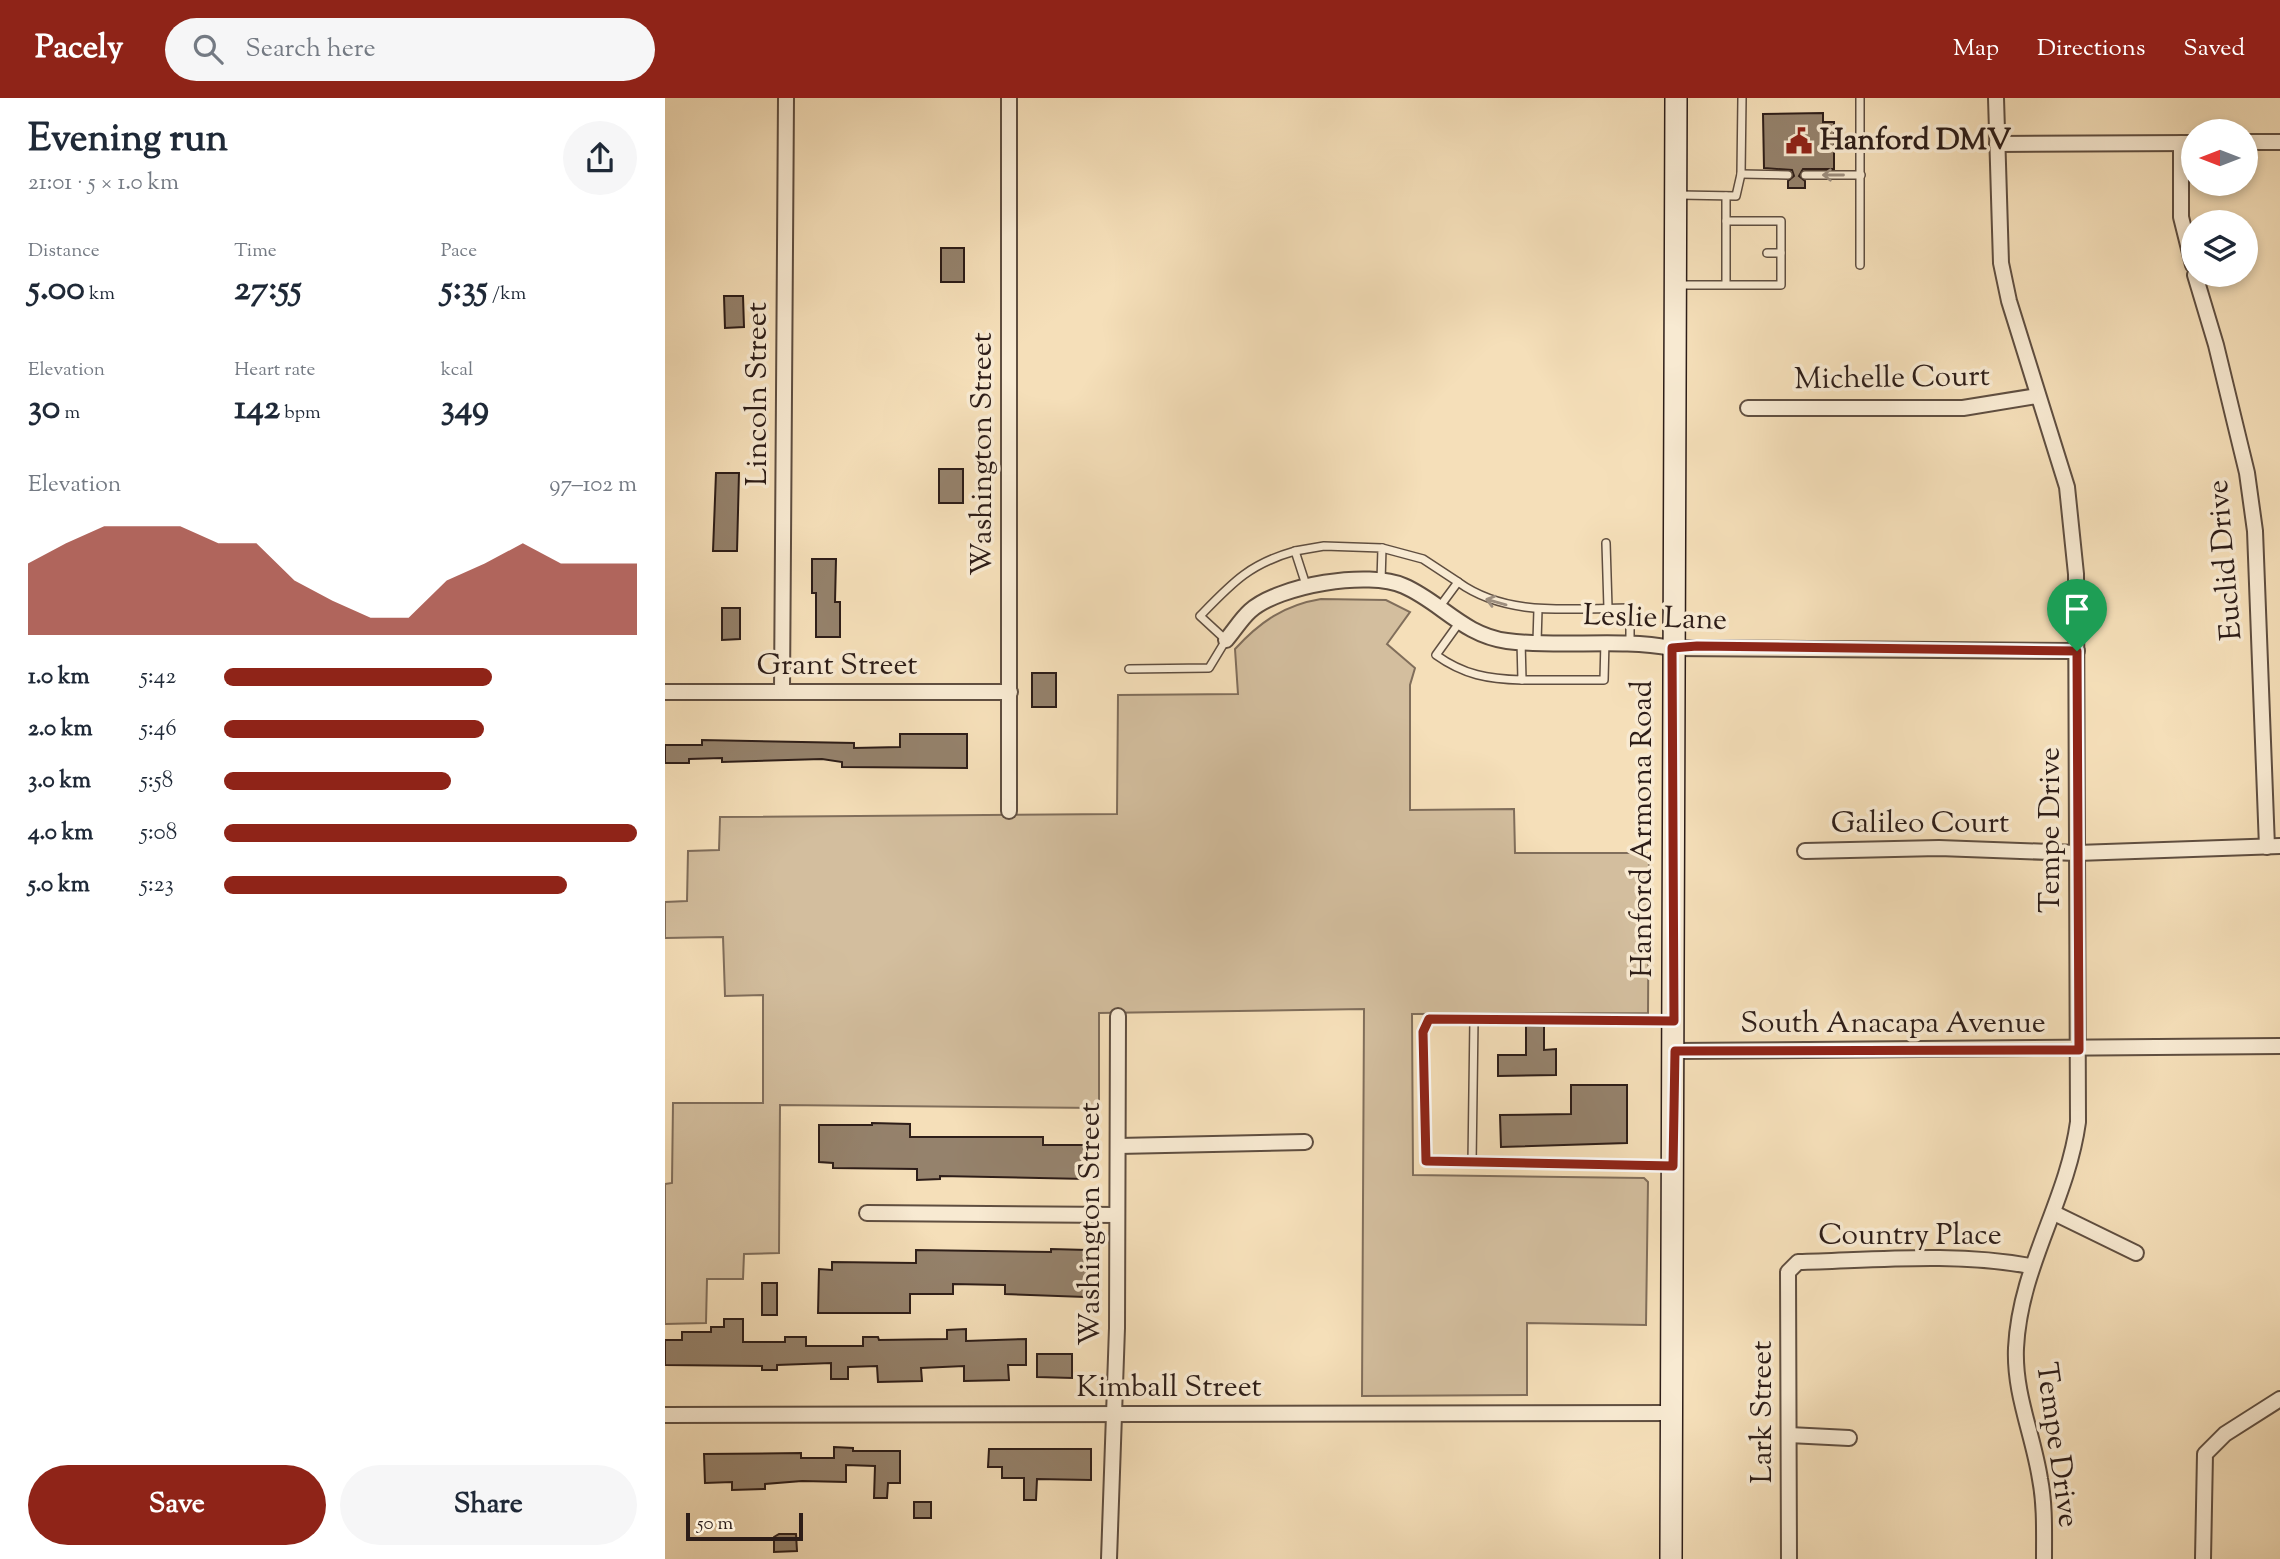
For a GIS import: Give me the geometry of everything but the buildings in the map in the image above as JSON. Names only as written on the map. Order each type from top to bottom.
[{"type":"main road","name":"Hanford Armona Road","points":[[1671,1559],[1675,1051],[1672,648],[1676,98]]},
{"type":"street","name":"Lincoln Street","points":[[782,691],[786,98]]},
{"type":"street","name":"Washington Street","points":[[1009,98],[1009,811]]},
{"type":"street","name":"Tempe Drive","points":[[1996,98],[2001,263],[2037,396],[2064,478],[2072,518],[2077,651],[2079,1050],[2075,1141],[2068,1174],[2031,1266],[2022,1302],[2016,1366],[2024,1420],[2040,1477],[2044,1559]]},
{"type":"street","points":[[2258,142],[2280,142]]},
{"type":"street","points":[[1997,144],[2181,143]]},
{"type":"street","name":"Euclid Drive","points":[[2199,287],[2248,473],[2255,531],[2274,847]]},
{"type":"street","name":"Michelle Court","points":[[1748,408],[1963,408],[2023,401],[2037,396]]},
{"type":"street","name":"Leslie Lane","points":[[1226,640],[1251,610],[1306,585],[1381,581],[1401,584],[1479,634],[1521,641],[1605,641],[1672,648],[2077,651]]},
{"type":"street","name":"Grant Street","points":[[665,692],[1010,692]]},
{"type":"street","name":"Galileo Court","points":[[1805,851],[1966,848],[2077,853],[2274,847]]},
{"type":"street","name":"Washington Street","points":[[1109,1559],[1112,1414],[1117,1359],[1118,1016]]},
{"type":"street","name":"South Anacapa Avenue","points":[[1675,1051],[2079,1050],[2280,1046]]},
{"type":"street","points":[[1118,1146],[1305,1142]]},
{"type":"street","points":[[867,1213],[1117,1215]]},
{"type":"street","points":[[2054,1213],[2136,1253]]},
{"type":"street","name":"Country Place","points":[[1791,1266],[1798,1262],[1922,1259],[2002,1260],[2031,1266]]},
{"type":"street","name":"Lark Street","points":[[1789,1559],[1788,1272],[1791,1266]]},
{"type":"street","points":[[2203,1559],[2205,1454],[2225,1434],[2280,1399]]},
{"type":"street","name":"Kimball Street","points":[[665,1415],[1673,1413]]},
{"type":"street","points":[[1789,1435],[1850,1438]]},
{"type":"lane","points":[[1676,195],[1735,196],[1741,174],[1742,98]]},
{"type":"lane","points":[[1860,98],[1860,265]]},
{"type":"lane","points":[[1741,174],[1788,175]]},
{"type":"lane","points":[[1805,175],[1861,175]]},
{"type":"lane","points":[[1726,196],[1730,254],[1726,285]]},
{"type":"lane","points":[[1675,285],[1781,285],[1781,221],[1726,221]]},
{"type":"lane","points":[[1767,254],[1781,254]]},
{"type":"lane","points":[[1606,543],[1608,608]]},
{"type":"lane","points":[[1129,669],[1209,668],[1226,640],[1200,616],[1238,576],[1277,556],[1324,546],[1382,548],[1423,559],[1491,601],[1538,609],[1630,608],[1630,643]]},
{"type":"lane","points":[[1381,581],[1382,548]]},
{"type":"lane","points":[[1295,551],[1306,585]]},
{"type":"lane","points":[[1438,609],[1458,582]]},
{"type":"lane","points":[[1537,642],[1538,609]]},
{"type":"lane","points":[[1458,623],[1436,655],[1455,670],[1485,679],[1604,680],[1605,641]]},
{"type":"lane","points":[[1521,641],[1522,680]]},
{"type":"lane","points":[[1673,1166],[1426,1161],[1423,1032],[1429,1019],[1674,1021]]},
{"type":"lane","points":[[1472,1163],[1473,1019]]},
{"type":"shaded area","points":[[1321,599],[1386,600],[1410,612],[1387,644],[1415,668],[1410,685],[1410,810],[1514,809],[1515,853],[1649,853],[1648,1013],[1412,1014],[1413,1175],[1644,1178],[1648,1182],[1646,1325],[1527,1323],[1527,1395],[1362,1396],[1364,1009],[1099,1013],[1099,1108],[780,1105],[779,1253],[744,1254],[743,1279],[707,1279],[706,1323],[665,1324],[665,1184],[672,1183],[673,1103],[763,1103],[763,995],[725,996],[723,937],[665,938],[665,902],[687,901],[688,851],[719,850],[720,817],[1117,814],[1118,695],[1238,694],[1235,649],[1273,616]]},
{"type":"place","name":"Hanford DMV","points":[[1799,141]]},
{"type":"route","points":[[1697,646],[2077,651],[2079,1050],[1675,1051],[1673,1166],[1426,1161],[1423,1152],[1423,1032],[1429,1019],[1674,1021],[1672,648],[1697,646]]}]
